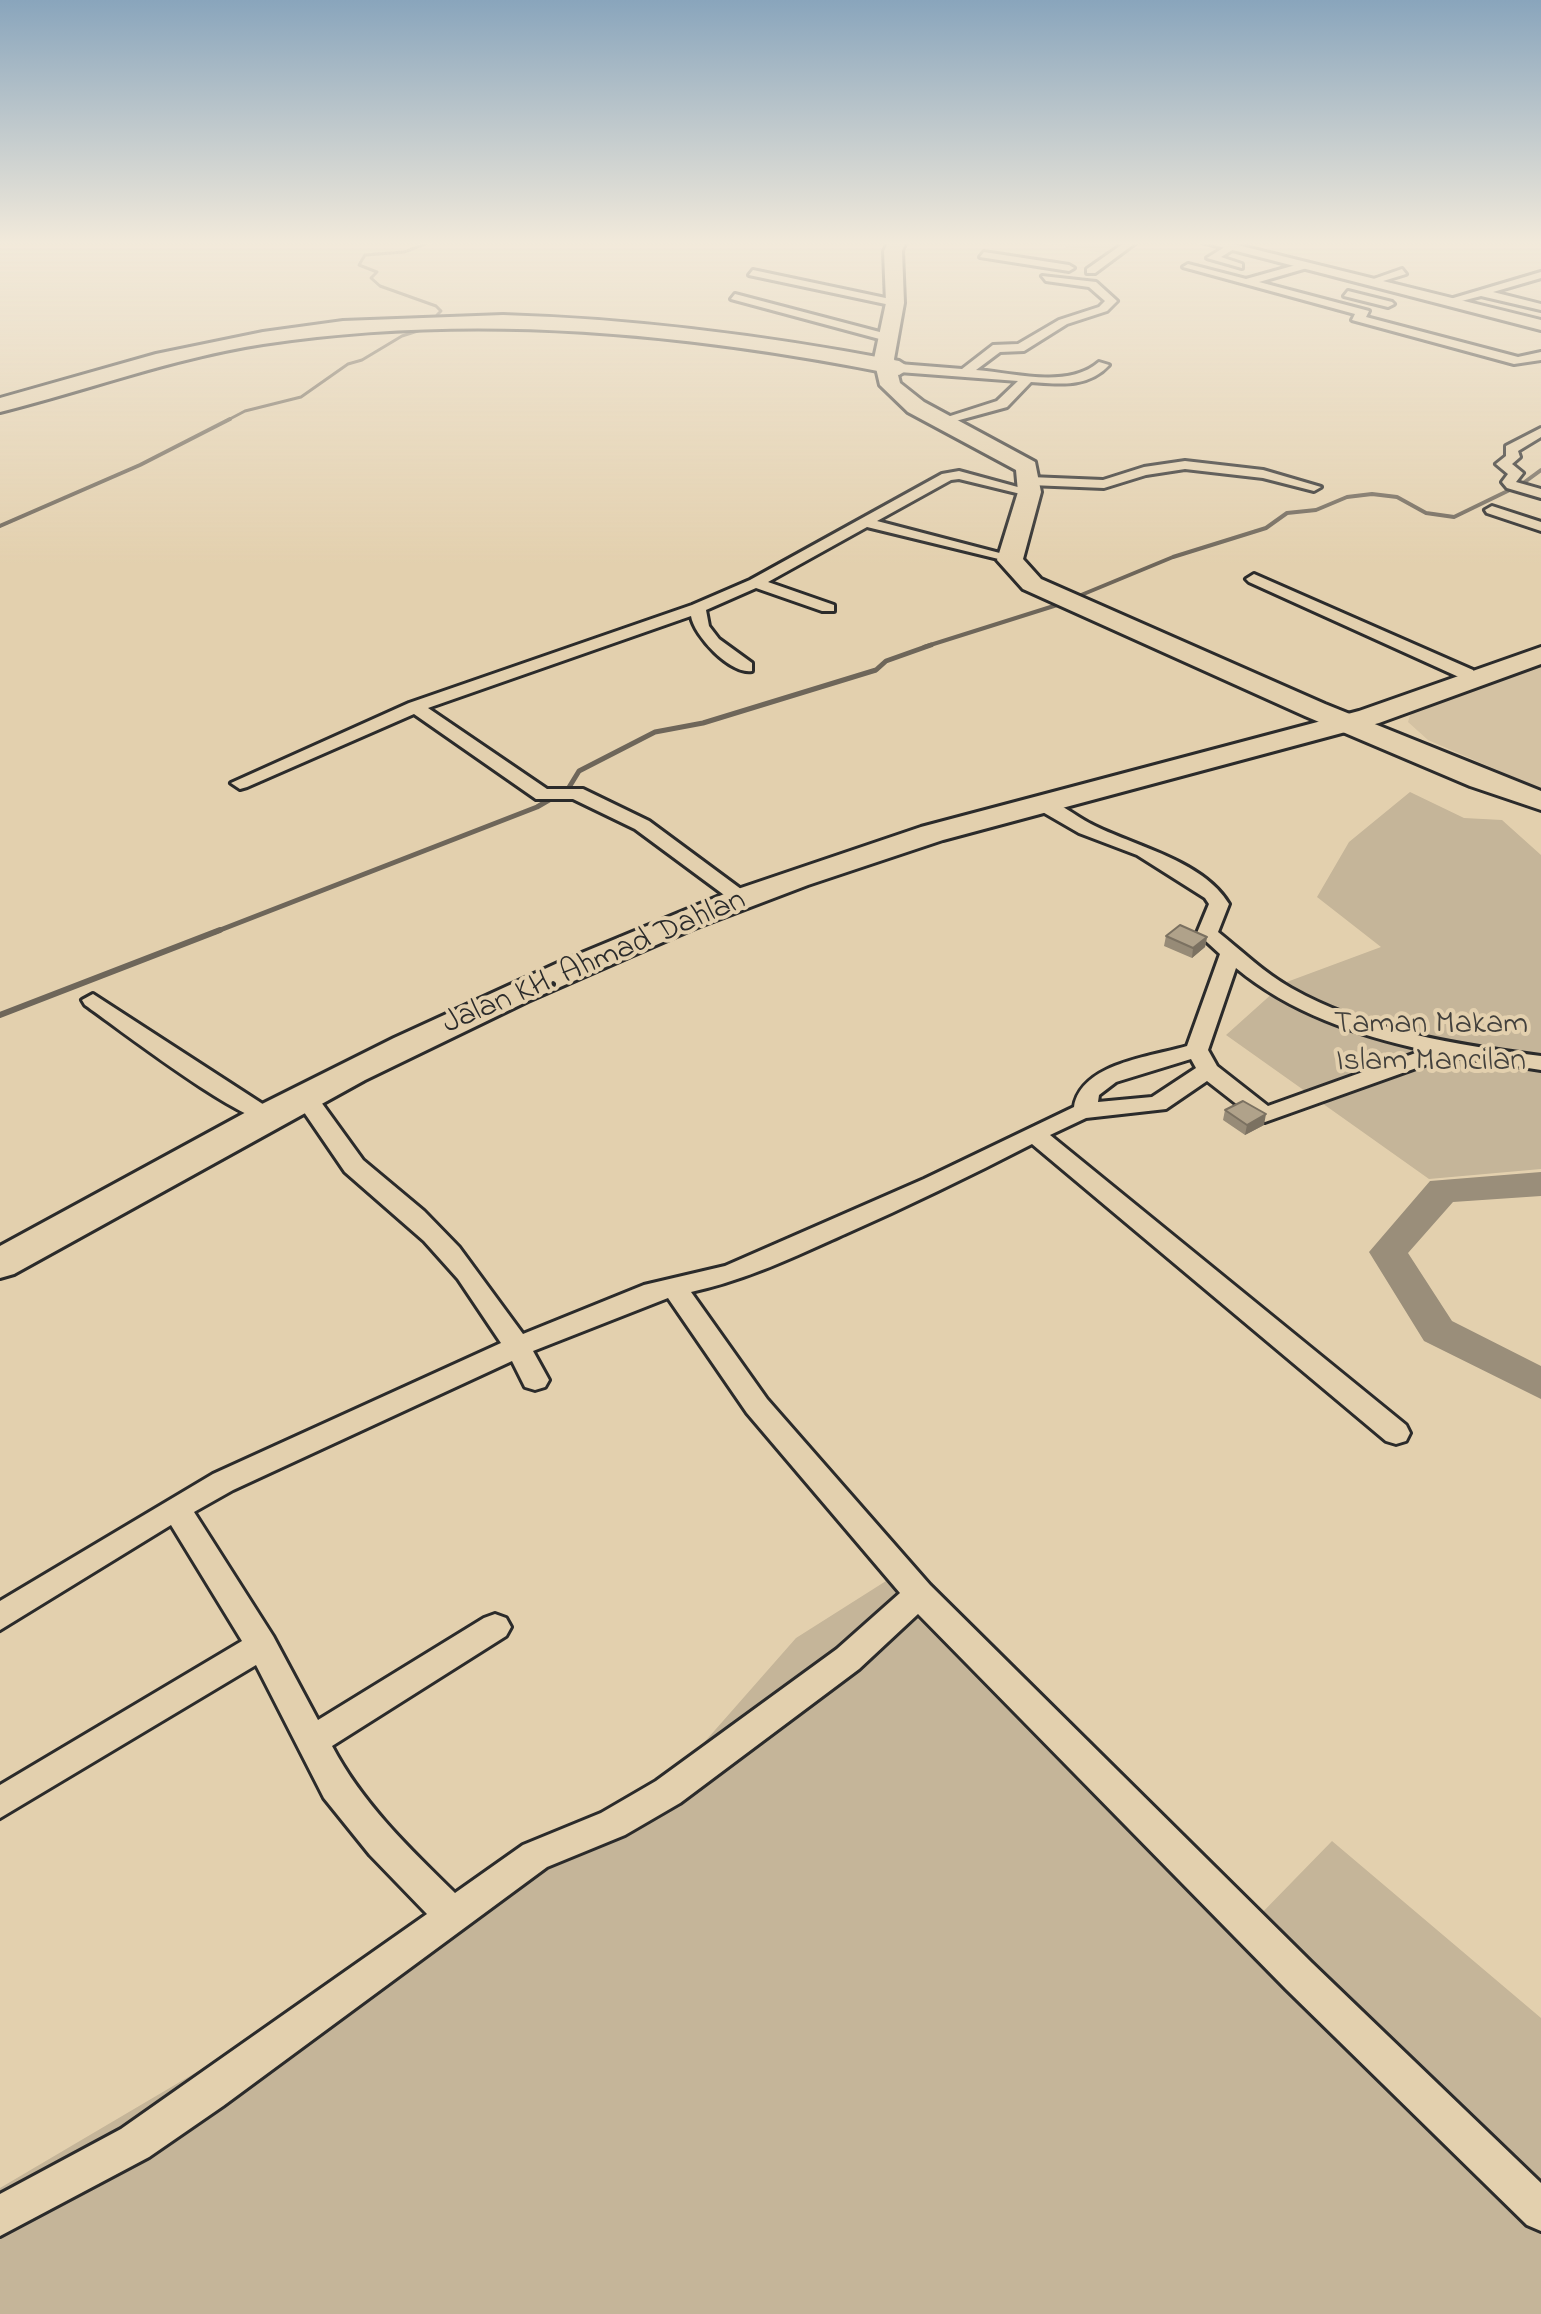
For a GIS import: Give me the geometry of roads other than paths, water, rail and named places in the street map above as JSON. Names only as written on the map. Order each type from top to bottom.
[{"type":"highway","points":[[0,402],[202,349]]},
{"type":"highway","points":[[802,349],[845,355],[890,355]]},
{"type":"highway","points":[[845,355],[869,349]]},
{"type":"highway","points":[[875,349],[890,355]]},
{"type":"highway","points":[[891,349],[895,392],[916,407],[1027,467],[1030,487],[1028,507],[1010,552],[1032,584],[1077,607],[1341,716],[1481,780],[1535,799]]},
{"type":"main road","points":[[1341,716],[1508,668],[1541,655]]},
{"type":"main road","points":[[1341,716],[1467,674],[1508,668]]},
{"type":"main road","name":"Jalan KH. Ahmad Dahlan","points":[[0,1264],[305,1096],[502,1000],[742,899],[850,860],[1341,716]]},
{"type":"street","points":[[874,349],[965,373],[1073,381],[1090,376],[1103,365]]},
{"type":"street","points":[[965,373],[996,349]]},
{"type":"street","points":[[1473,349],[1518,361],[1541,356]]},
{"type":"street","points":[[946,422],[1002,404],[1029,377]]},
{"type":"street","points":[[1541,432],[1511,449],[1513,457],[1504,463],[1516,473],[1509,482],[1541,494]]},
{"type":"street","points":[[240,783],[415,707],[698,608],[755,583],[952,475],[1030,487],[1104,484],[1144,471],[1185,465],[1263,474],[1314,487]]},
{"type":"street","points":[[1492,510],[1540,526]]},
{"type":"street","points":[[867,523],[1010,552]]},
{"type":"street","points":[[946,531],[1010,552]]},
{"type":"street","points":[[1254,579],[1467,674]]},
{"type":"street","points":[[755,583],[828,608]]},
{"type":"street","points":[[698,608],[701,627],[713,642],[746,667]]},
{"type":"street","points":[[415,707],[543,795],[564,793],[642,825],[742,899]]},
{"type":"street","points":[[1041,803],[1086,829],[1144,851],[1213,894],[1219,904],[1207,933],[1284,993],[1384,1033],[1541,1063]]},
{"type":"street","points":[[0,1617],[223,1482],[519,1346],[673,1286],[731,1274],[933,1185],[1085,1111],[1158,1104],[1202,1060],[1231,952]]},
{"type":"street","points":[[93,1000],[194,1072],[267,1117]]},
{"type":"street","points":[[1202,1060],[1265,1115],[1450,1048]]},
{"type":"street","points":[[1085,1111],[1088,1092],[1108,1077],[1202,1060]]},
{"type":"street","points":[[305,1096],[335,1143],[356,1168],[378,1190],[415,1217],[468,1277],[519,1346],[535,1380]]},
{"type":"street","points":[[1034,1134],[1396,1433]]},
{"type":"street","points":[[673,1286],[757,1406],[919,1594],[1299,1976],[1541,2211]]},
{"type":"street","points":[[176,1508],[262,1645],[336,1787],[382,1844],[454,1917]]},
{"type":"street","points":[[0,2216],[123,2150],[197,2102],[535,1856],[613,1824],[668,1792],[848,1659],[919,1594]]},
{"type":"street","points":[[310,1742],[495,1627]]},
{"type":"street","points":[[0,1803],[262,1645]]},
{"type":"waterway","points":[[226,421],[245,411],[301,397],[348,364],[380,349]]},
{"type":"waterway","points":[[0,526],[140,465],[230,419]]},
{"type":"waterway","points":[[924,647],[1057,605],[1173,557],[1266,528],[1287,513],[1316,510],[1347,497],[1372,494],[1397,497],[1426,513],[1454,517],[1522,484],[1541,470]]},
{"type":"waterway","points":[[215,932],[537,807],[568,789],[579,771],[655,732],[703,723],[876,670],[886,661],[931,645]]},
{"type":"waterway","points":[[0,1015],[220,930]]},
{"type":"waterway","points":[[1541,1184],[1443,1190],[1388,1252],[1438,1331],[1541,1384]]},
{"type":"park label","name":"Taman Makam Islam Mancilan","points":[[1431,1046]]}]
